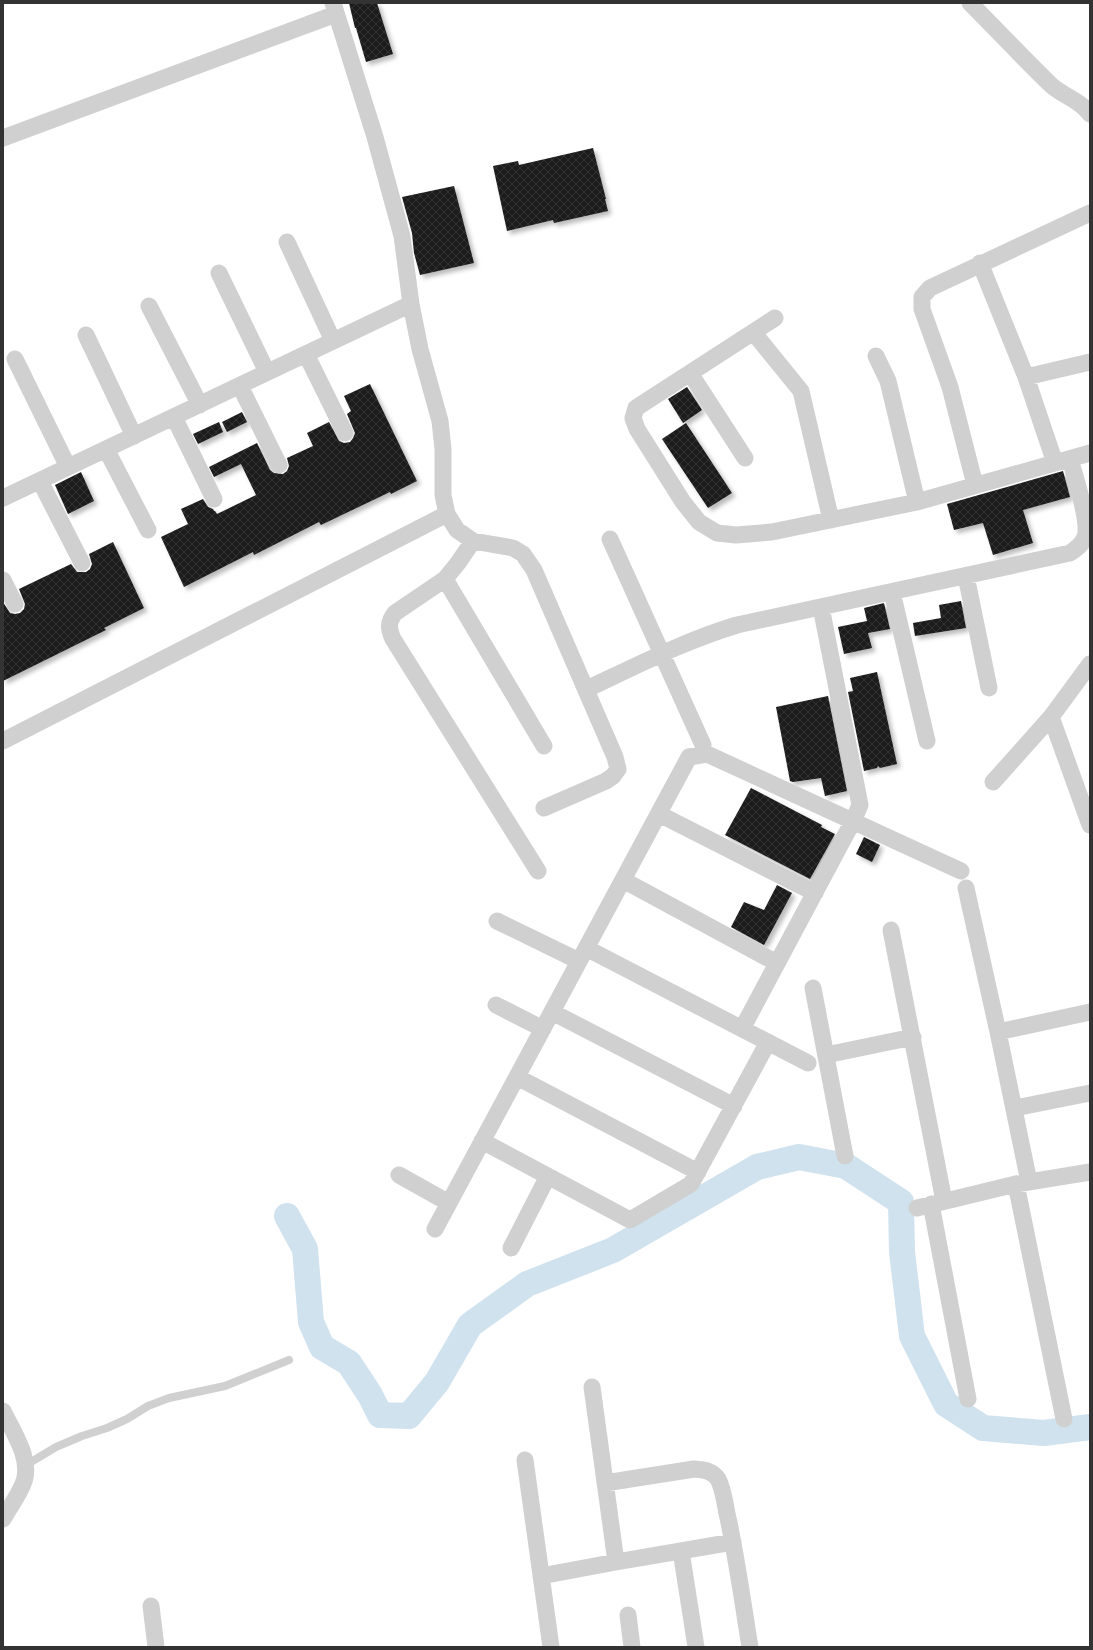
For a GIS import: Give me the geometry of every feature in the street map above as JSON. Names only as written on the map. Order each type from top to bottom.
[{"type":"street","points":[[970,3],[1053,86],[1073,98],[1090,114]]},
{"type":"street","points":[[3,138],[335,9],[375,138],[402,236],[411,304],[420,348],[440,421],[443,449],[443,496],[447,514],[457,530],[473,541],[513,548],[523,554],[534,570],[587,689],[615,757],[618,769],[613,776],[606,781],[544,808]]},
{"type":"street","points":[[975,485],[950,387],[922,309],[922,297],[930,288],[980,263],[1090,213]]},
{"type":"street","points":[[286,242],[333,341]]},
{"type":"street","points":[[587,689],[661,653],[706,634],[736,625],[1070,553],[1078,548],[1085,538],[1087,526],[1063,461],[1026,377],[980,263]]},
{"type":"street","points":[[219,273],[267,372]]},
{"type":"street","points":[[3,498],[411,304]]},
{"type":"street","points":[[149,306],[200,404]]},
{"type":"street","points":[[775,318],[636,408],[633,418],[637,429],[683,502],[699,522],[717,533],[736,535],[772,532],[917,502],[1090,453]]},
{"type":"street","points":[[753,332],[801,391],[832,520]]},
{"type":"street","points":[[86,336],[134,436]]},
{"type":"street","points":[[306,354],[345,433]]},
{"type":"street","points":[[876,356],[890,387],[917,502]]},
{"type":"street","points":[[16,359],[68,467]]},
{"type":"street","points":[[1026,377],[1090,362]]},
{"type":"street","points":[[690,373],[745,458]]},
{"type":"street","points":[[240,386],[279,465]]},
{"type":"street","points":[[174,417],[214,499]]},
{"type":"street","points":[[106,449],[148,530]]},
{"type":"street","points":[[40,481],[82,563]]},
{"type":"street","points":[[3,741],[447,514]]},
{"type":"street","points":[[610,539],[703,745]]},
{"type":"street","points":[[473,541],[445,579],[395,613],[389,621],[389,630],[538,871]]},
{"type":"street","points":[[966,576],[989,688]]},
{"type":"street","points":[[445,579],[544,746]]},
{"type":"street","points":[[3,580],[15,604]]},
{"type":"street","points":[[892,592],[927,741]]},
{"type":"street","points":[[742,1029],[853,822],[860,805],[821,607]]},
{"type":"street","points":[[993,782],[1051,717],[1090,664]]},
{"type":"street","points":[[1051,717],[1090,825]]},
{"type":"street","points":[[435,1229],[689,757],[707,754],[961,871]]},
{"type":"street","points":[[659,814],[815,893]]},
{"type":"street","points":[[623,880],[777,963]]},
{"type":"street","points":[[966,888],[1015,1108],[1022,1183],[1064,1419]]},
{"type":"street","points":[[497,920],[583,954],[742,1029],[808,1063]]},
{"type":"street","points":[[891,930],[913,1037],[931,1204],[968,1400]]},
{"type":"street","points":[[813,988],[845,1156]]},
{"type":"street","points":[[496,1005],[543,1028]]},
{"type":"street","points":[[552,1012],[734,1106]]},
{"type":"street","points":[[998,1032],[1090,1012]]},
{"type":"street","points":[[826,1055],[913,1037]]},
{"type":"street","points":[[482,1142],[630,1220],[691,1184],[768,1042]]},
{"type":"street","points":[[517,1077],[698,1172]]},
{"type":"street","points":[[1015,1108],[1090,1094]]},
{"type":"street","points":[[931,1204],[1022,1183],[1090,1172]]},
{"type":"street","points":[[399,1175],[449,1203]]},
{"type":"street","points":[[512,1248],[548,1176]]},
{"type":"street","points":[[592,1387],[616,1562]]},
{"type":"street","points":[[3,1411],[22,1448],[26,1465],[24,1483],[3,1519]]},
{"type":"street","points":[[525,1460],[550,1647]]},
{"type":"street","points":[[605,1483],[694,1469],[704,1470],[713,1474],[718,1480],[722,1490],[733,1542],[750,1647]]},
{"type":"street","points":[[541,1576],[733,1542]]},
{"type":"street","points":[[681,1551],[696,1647]]},
{"type":"street","points":[[151,1606],[156,1647]]},
{"type":"street","points":[[628,1615],[632,1647]]},
{"type":"lane","points":[[26,1465],[56,1447],[82,1436],[107,1428],[127,1419],[148,1406],[169,1398],[225,1386],[289,1360]]},
{"type":"building","points":[[349,3],[377,3],[393,54],[366,62]]},
{"type":"building","points":[[593,148],[608,211],[554,223],[553,220],[507,231],[493,166],[518,161],[519,165]]},
{"type":"building","points":[[454,186],[474,263],[420,275],[414,253],[412,233],[402,197]]},
{"type":"building","points":[[370,384],[417,481],[391,494],[390,492],[321,525],[319,522],[254,555],[253,552],[184,587],[161,537],[188,524],[181,509],[203,499],[208,507],[213,509],[217,514],[256,495],[241,464],[214,477],[209,467],[257,443],[270,470],[274,473],[283,474],[287,471],[289,466],[287,458],[313,446],[307,433],[329,422],[339,441],[344,443],[350,442],[355,433],[347,414],[351,411],[344,396]]},
{"type":"building","points":[[687,387],[702,410],[683,423],[668,399]]},
{"type":"building","points":[[242,412],[247,422],[227,432],[222,422]]},
{"type":"building","points":[[219,422],[223,432],[198,444],[193,434]]},
{"type":"building","points":[[686,423],[732,493],[708,508],[662,439]]},
{"type":"building","points":[[1063,471],[1070,497],[1023,510],[1033,543],[993,555],[983,523],[954,530],[947,504]]},
{"type":"building","points":[[81,472],[94,501],[68,514],[55,485]]},
{"type":"building","points":[[113,542],[144,608],[104,628],[106,630],[3,681],[3,602],[10,613],[20,613],[24,609],[25,604],[19,589],[71,564],[77,572],[86,572],[90,569],[92,564],[89,554]]},
{"type":"building","points":[[961,601],[966,628],[915,636],[913,623],[941,618],[939,605]]},
{"type":"building","points":[[884,603],[890,629],[868,633],[872,648],[844,654],[838,627],[867,621],[864,608]]},
{"type":"building","points":[[877,672],[897,764],[880,768],[878,766],[877,768],[864,771],[848,692],[853,691],[850,678]]},
{"type":"building","points":[[828,696],[847,791],[825,796],[821,778],[793,782],[790,781],[776,707]]},
{"type":"building","points":[[751,788],[822,825],[821,827],[835,834],[810,879],[725,835]]},
{"type":"building","points":[[864,837],[880,845],[872,862],[856,854]]},
{"type":"building","points":[[777,885],[792,893],[764,945],[731,927],[744,902],[764,910]]},
{"type":"waterway","points":[[287,1216],[305,1249],[311,1322],[322,1347],[349,1363],[370,1395],[380,1415],[409,1416],[437,1382],[470,1325],[527,1284],[613,1250],[757,1167],[799,1157],[846,1166],[901,1202],[902,1252],[912,1336],[946,1404],[983,1428],[1044,1433],[1090,1427]]}]
